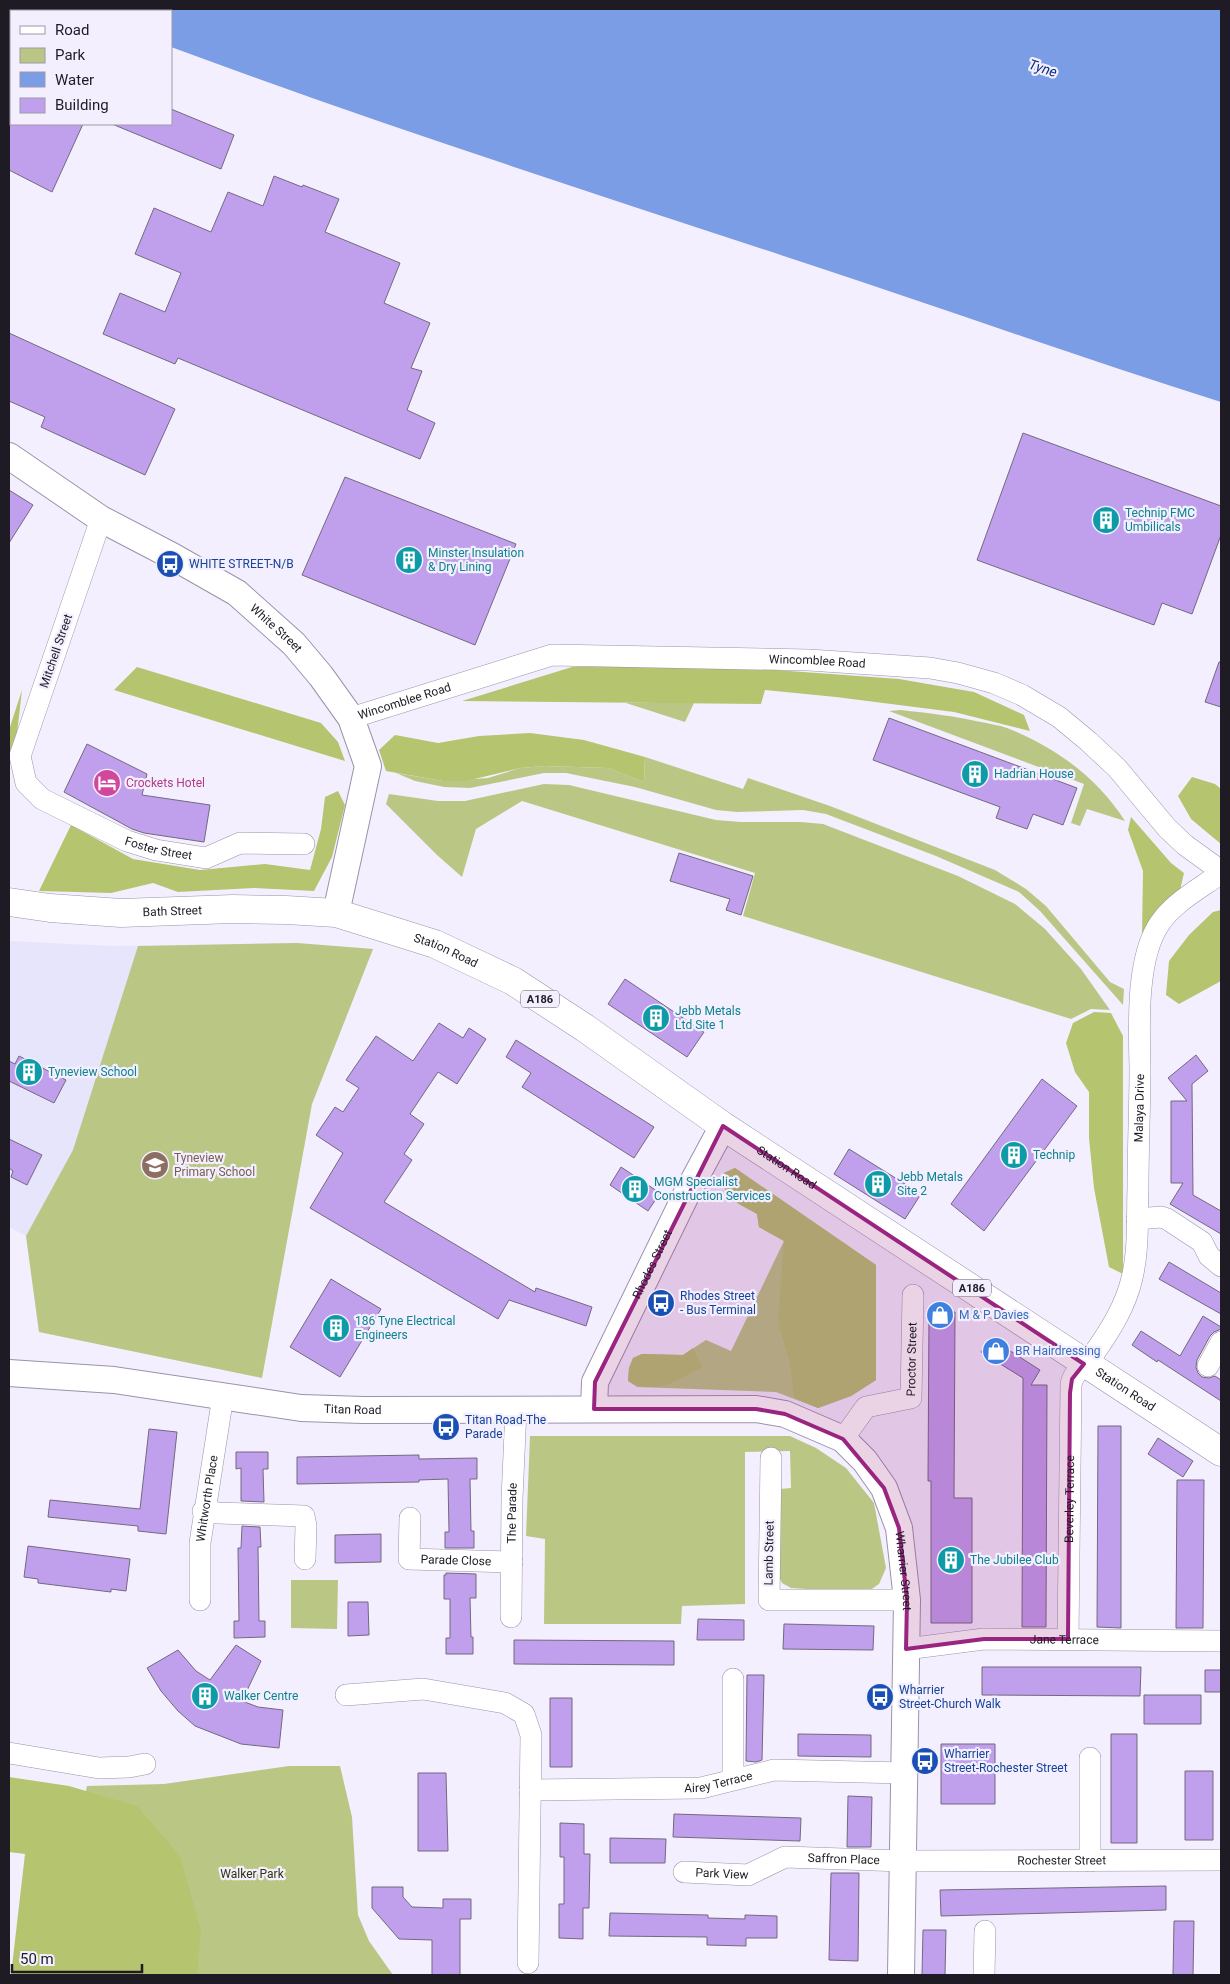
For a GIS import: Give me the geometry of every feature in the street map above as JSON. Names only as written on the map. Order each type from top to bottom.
[{"type":"main road","name":"Bath Street","points":[[9,902],[50,908],[121,913],[233,909],[336,913]]},
{"type":"main road","name":"Station Road","points":[[336,913],[435,944],[513,981],[585,1028],[723,1126],[1039,1331],[1084,1364],[1221,1452]]},
{"type":"street","name":"White Street","points":[[9,456],[100,520],[172,556],[237,594],[294,644],[321,676],[351,718],[368,766],[336,913]]},
{"type":"street","name":"Mitchell Street","points":[[26,782],[20,756],[100,520]]},
{"type":"street","name":"Wincomblee Road","points":[[351,718],[552,654],[809,660],[904,665],[940,669],[994,682],[1022,695],[1059,718],[1088,741],[1116,768],[1167,828],[1185,845],[1221,872]]},
{"type":"street","name":"Foster Street","points":[[26,782],[42,799],[127,841],[156,850],[206,858],[240,843],[304,844]]},
{"type":"street","name":"Malaya Drive","points":[[1084,1364],[1113,1326],[1129,1291],[1135,1262],[1139,1032],[1142,988],[1148,948],[1160,922],[1175,907],[1221,872]]},
{"type":"street","name":"Rhodes Street","points":[[594,1408],[595,1382],[687,1193],[723,1126]]},
{"type":"street","points":[[1137,1219],[1161,1217],[1167,1219],[1202,1242],[1209,1256],[1221,1266]]},
{"type":"street","name":"Proctor Street","points":[[843,1439],[866,1407],[911,1398],[913,1295]]},
{"type":"street","points":[[1208,1366],[1221,1342]]},
{"type":"street","name":"Titan Road","points":[[9,1356],[114,1380],[302,1408],[364,1410],[594,1408]]},
{"type":"street","name":"Beverley Terrace","points":[[1068,1639],[1070,1393],[1072,1379],[1084,1364]]},
{"type":"street","name":"Titan Road","points":[[9,1373],[114,1380]]},
{"type":"street","name":"Whitworth Place","points":[[200,1600],[200,1543],[203,1511],[223,1396]]},
{"type":"street","name":"The Parade","points":[[511,1618],[516,1408]]},
{"type":"street","name":"Wharrier Street","points":[[594,1408],[756,1409],[785,1414],[843,1439],[865,1461],[884,1488],[899,1528],[907,1600],[901,1975]]},
{"type":"street","name":"Lamb Street","points":[[771,1458],[769,1600],[907,1600]]},
{"type":"street","points":[[203,1511],[304,1516],[306,1526],[305,1559]]},
{"type":"street","name":"Parade Close","points":[[410,1518],[409,1559],[512,1562]]},
{"type":"street","name":"Jane Terrace","points":[[906,1649],[984,1639],[1221,1641]]},
{"type":"street","points":[[733,1679],[733,1779]]},
{"type":"street","points":[[346,1695],[423,1688],[505,1703],[524,1714],[530,1735],[528,1963]]},
{"type":"street","points":[[9,1752],[99,1768],[129,1767],[145,1764]]},
{"type":"street","points":[[1090,1758],[1090,1860]]},
{"type":"street","name":"Airey Terrace","points":[[530,1790],[701,1788],[774,1770],[904,1773]]},
{"type":"street","name":"Saffron Place","points":[[785,1856],[903,1861]]},
{"type":"street","name":"Park View","points":[[684,1872],[748,1875],[785,1856]]},
{"type":"street","name":"Rochester Street","points":[[903,1861],[1221,1860]]},
{"type":"street","points":[[984,1975],[985,1931]]},
{"type":"highlighted area","points":[[723,1126],[1084,1364],[1072,1379],[1070,1393],[1068,1639],[984,1639],[906,1649],[907,1600],[899,1528],[884,1488],[843,1439],[785,1414],[756,1409],[594,1409],[595,1382]]},
{"type":"shaded area","name":"Tyneview Primary School","points":[[9,941],[113,946],[297,943],[373,949],[312,1104],[262,1378],[39,1332],[26,1236],[9,1227]]},
{"type":"green space","points":[[681,663],[899,679],[974,692],[1024,715],[1030,731],[954,712],[765,690],[761,704],[462,701],[572,667]]},
{"type":"green space","points":[[137,667],[321,723],[338,742],[345,761],[114,690]]},
{"type":"green space","points":[[22,690],[16,742],[9,759],[9,730]]},
{"type":"green space","points":[[626,703],[694,703],[685,722]]},
{"type":"green space","points":[[901,710],[951,716],[997,725],[1024,735],[1074,765],[1102,791],[1125,821],[1087,809],[1080,826],[1071,823],[1084,784],[889,711]]},
{"type":"green space","points":[[530,733],[584,740],[645,757],[644,782],[608,768],[545,766],[520,768],[466,781],[443,781],[386,771],[379,750],[395,735],[438,743],[479,736]]},
{"type":"green space","points":[[645,757],[743,789],[748,778],[830,806],[995,870],[1026,889],[1046,906],[1110,982],[1124,989],[1123,1005],[1040,911],[1019,892],[936,856],[826,814],[803,810],[737,812],[716,810],[635,787],[566,773],[544,773],[470,788],[444,787],[415,781],[396,773],[443,781],[488,778],[520,768],[545,766],[608,768],[644,782]]},
{"type":"green space","points":[[1192,777],[1215,784],[1221,789],[1221,844],[1191,819],[1178,796]]},
{"type":"green space","points":[[544,784],[569,785],[716,820],[823,824],[958,876],[1015,904],[1045,929],[1081,969],[1110,1010],[1091,1009],[1071,1019],[743,916],[755,873],[522,801],[476,829],[462,877],[386,804],[389,794],[438,801],[465,801]]},
{"type":"green space","points":[[338,791],[345,805],[332,857],[314,891],[254,888],[178,892],[153,883],[111,893],[39,891],[71,825],[133,859],[200,870],[265,864],[310,870],[321,829],[325,797]]},
{"type":"green space","points":[[1131,817],[1171,863],[1184,873],[1180,890],[1142,935],[1143,871],[1128,830]]},
{"type":"green space","points":[[1221,910],[1221,981],[1179,1004],[1166,995],[1169,961],[1189,935],[1213,912]]},
{"type":"green space","name":"Tyneview Primary School","points":[[297,943],[373,949],[312,1104],[262,1378],[39,1332],[26,1236],[73,1150],[138,946]]},
{"type":"green space","points":[[1094,1012],[1111,1013],[1123,1036],[1123,1274],[1109,1267],[1094,1188],[1089,1138],[1089,1092],[1075,1072],[1066,1043],[1073,1023]]},
{"type":"green space","points":[[735,1168],[876,1265],[876,1380],[851,1396],[818,1408],[776,1392],[637,1387],[628,1381],[629,1368],[633,1358],[642,1354],[683,1355],[706,1340],[731,1351],[784,1241],[759,1227],[757,1214],[737,1203],[728,1194],[723,1181],[724,1173]]},
{"type":"green space","points":[[735,1168],[876,1265],[876,1380],[851,1396],[818,1408],[794,1398],[790,1364],[778,1322],[784,1241],[759,1227],[757,1214],[737,1203],[728,1194],[723,1181],[724,1173]]},
{"type":"green space","points":[[693,1348],[702,1367],[684,1377],[657,1387],[647,1387],[628,1381],[629,1368],[633,1358],[642,1354],[683,1355]]},
{"type":"green space","points":[[530,1436],[790,1436],[816,1448],[846,1468],[874,1503],[886,1568],[879,1584],[866,1593],[791,1588],[782,1583],[778,1575],[780,1489],[791,1488],[790,1451],[745,1452],[745,1604],[682,1606],[681,1624],[544,1624],[545,1539],[526,1536]]},
{"type":"green space","points":[[291,1580],[338,1580],[337,1629],[291,1628]]},
{"type":"green space","name":"Walker Park","points":[[289,1766],[340,1766],[352,1817],[358,1915],[369,1941],[393,1975],[44,1975],[87,1786],[164,1784]]},
{"type":"green space","points":[[9,1777],[69,1786],[137,1806],[180,1856],[201,1931],[197,1975],[11,1975],[25,1854],[9,1852]]},
{"type":"water","name":"Tyne","points":[[69,9],[1221,9],[1221,402],[492,160],[331,105],[172,47],[172,10]]},
{"type":"building","points":[[172,109],[234,135],[221,169],[114,125],[172,125]]},
{"type":"building","points":[[9,124],[83,125],[52,192],[9,170]]},
{"type":"building","points":[[274,176],[339,199],[325,232],[400,263],[384,303],[430,323],[411,368],[422,371],[407,410],[435,423],[420,459],[178,358],[175,364],[103,334],[120,293],[165,312],[181,273],[135,254],[154,208],[211,232],[228,192],[263,206]]},
{"type":"building","points":[[9,333],[175,409],[145,475],[41,427],[45,417],[9,401]]},
{"type":"building","name":"Technip FMC Umbilicals","points":[[1023,433],[1221,506],[1221,535],[1192,614],[1162,603],[1154,625],[977,560]]},
{"type":"building","name":"Minster Insulation & Dry Lining","points":[[345,477],[516,544],[475,645],[302,575]]},
{"type":"building","points":[[9,490],[33,505],[9,543]]},
{"type":"building","points":[[1219,662],[1221,662],[1221,707],[1205,702]]},
{"type":"building","name":"Hadrian House","points":[[889,718],[1077,788],[1063,825],[1033,814],[1027,829],[996,818],[1000,807],[873,760]]},
{"type":"building","points":[[87,744],[147,774],[142,795],[210,805],[204,842],[144,833],[132,829],[64,792]]},
{"type":"building","points":[[679,853],[753,876],[741,915],[726,910],[730,899],[670,881]]},
{"type":"building","name":"Jebb Metals Ltd Site 1","points":[[625,979],[704,1032],[687,1057],[608,1004]]},
{"type":"building","points":[[439,1023],[463,1038],[469,1028],[486,1039],[457,1084],[438,1072],[410,1114],[424,1124],[404,1154],[412,1160],[384,1202],[535,1292],[536,1288],[592,1307],[586,1326],[509,1300],[498,1319],[310,1208],[343,1153],[316,1135],[335,1107],[343,1112],[359,1088],[346,1080],[376,1036],[413,1061]]},
{"type":"building","points":[[516,1040],[654,1127],[634,1158],[522,1087],[531,1073],[506,1057]]},
{"type":"building","points":[[1196,1055],[1208,1071],[1192,1084],[1193,1195],[1221,1211],[1221,1234],[1170,1204],[1183,1183],[1171,1183],[1171,1101],[1187,1101],[1168,1078]]},
{"type":"building","name":"Tyneview School","points":[[19,1056],[66,1080],[54,1103],[9,1081],[9,1061],[15,1064]]},
{"type":"building","name":"Technip","points":[[1042,1079],[1077,1106],[984,1231],[951,1204]]},
{"type":"building","points":[[9,1139],[42,1155],[27,1185],[11,1177],[13,1171],[9,1168]]},
{"type":"building","name":"Jebb Metals Site 2","points":[[849,1149],[921,1194],[905,1219],[834,1174]]},
{"type":"building","name":"MGM Specialist Construction Services","points":[[621,1167],[660,1193],[648,1211],[610,1185]]},
{"type":"building","points":[[1169,1262],[1221,1293],[1221,1314],[1159,1279]]},
{"type":"building","name":"186 Tyne Electrical Engineers","points":[[331,1279],[381,1309],[340,1377],[290,1347]]},
{"type":"building","points":[[929,1312],[955,1312],[954,1498],[972,1498],[972,1623],[931,1623],[931,1481],[928,1481]]},
{"type":"building","points":[[1203,1316],[1221,1327],[1221,1329],[1210,1336],[1197,1360],[1196,1367],[1202,1377],[1209,1378],[1215,1376],[1221,1380],[1221,1401],[1132,1345],[1141,1331],[1180,1356]]},
{"type":"building","points":[[990,1338],[1040,1370],[1031,1385],[1047,1385],[1046,1627],[1022,1627],[1023,1378],[981,1352]]},
{"type":"building","points":[[1098,1426],[1121,1426],[1121,1628],[1097,1627]]},
{"type":"building","points":[[149,1429],[177,1432],[166,1534],[138,1531],[138,1526],[48,1517],[50,1500],[140,1509]]},
{"type":"building","points":[[1158,1438],[1193,1461],[1183,1477],[1148,1454]]},
{"type":"building","points":[[236,1452],[268,1452],[268,1469],[263,1469],[264,1502],[241,1501],[241,1468],[236,1469]]},
{"type":"building","points":[[419,1455],[419,1459],[477,1458],[477,1479],[470,1479],[471,1531],[474,1531],[474,1548],[445,1548],[445,1532],[449,1532],[448,1479],[419,1480],[419,1482],[297,1484],[297,1457]]},
{"type":"building","points":[[1177,1480],[1204,1480],[1203,1628],[1176,1628]]},
{"type":"building","points":[[242,1526],[260,1527],[261,1547],[258,1547],[259,1621],[265,1621],[265,1637],[234,1638],[234,1621],[239,1621],[238,1548],[241,1548]]},
{"type":"building","points":[[381,1534],[381,1562],[335,1563],[335,1535]]},
{"type":"building","points":[[28,1546],[130,1559],[126,1591],[111,1589],[111,1592],[38,1583],[38,1579],[24,1577]]},
{"type":"building","points":[[446,1573],[476,1574],[476,1598],[470,1598],[473,1654],[446,1654],[446,1638],[450,1638],[450,1599],[444,1599],[444,1575]]},
{"type":"building","points":[[348,1602],[368,1602],[369,1635],[348,1636]]},
{"type":"building","points":[[698,1619],[744,1620],[744,1640],[697,1640]]},
{"type":"building","points":[[784,1624],[874,1626],[873,1650],[783,1649]]},
{"type":"building","points":[[514,1640],[674,1641],[674,1665],[514,1664]]},
{"type":"building","name":"Walker Centre","points":[[236,1645],[261,1661],[242,1701],[258,1707],[283,1710],[279,1748],[241,1744],[195,1726],[178,1711],[161,1691],[147,1668],[178,1650],[196,1671],[210,1680]]},
{"type":"building","points":[[982,1667],[1141,1667],[1140,1696],[982,1695]]},
{"type":"building","points":[[1205,1670],[1221,1670],[1221,1692],[1205,1692]]},
{"type":"building","points":[[747,1675],[764,1675],[762,1760],[756,1762],[746,1761]]},
{"type":"building","points":[[1144,1695],[1201,1695],[1201,1724],[1144,1724]]},
{"type":"building","points":[[550,1698],[572,1698],[572,1767],[550,1767]]},
{"type":"building","points":[[798,1734],[871,1735],[871,1757],[798,1756]]},
{"type":"building","points":[[1111,1734],[1137,1734],[1137,1843],[1111,1843]]},
{"type":"building","points":[[941,1744],[995,1744],[995,1804],[941,1804]]},
{"type":"building","points":[[1185,1771],[1213,1771],[1213,1840],[1185,1840]]},
{"type":"building","points":[[418,1773],[446,1773],[448,1851],[418,1851]]},
{"type":"building","points":[[848,1796],[872,1797],[871,1847],[847,1847]]},
{"type":"building","points":[[674,1814],[801,1818],[800,1841],[673,1837]]},
{"type":"building","points":[[560,1823],[584,1824],[584,1854],[590,1854],[589,1908],[583,1908],[583,1939],[559,1938],[559,1904],[564,1904],[564,1857],[560,1857]]},
{"type":"building","points":[[610,1838],[666,1839],[665,1863],[610,1863]]},
{"type":"building","points":[[831,1873],[859,1873],[858,1961],[829,1960]]},
{"type":"building","points":[[1166,1886],[1166,1910],[941,1916],[940,1890]]},
{"type":"building","points":[[372,1887],[403,1887],[403,1897],[412,1907],[443,1908],[443,1899],[471,1899],[471,1919],[460,1919],[460,1975],[432,1975],[432,1940],[399,1939],[372,1908]]},
{"type":"building","points":[[610,1913],[708,1915],[708,1918],[745,1919],[745,1915],[777,1916],[777,1938],[746,1938],[746,1946],[707,1945],[707,1937],[609,1936]]},
{"type":"building","points":[[1174,1921],[1194,1921],[1193,1975],[1173,1975]]},
{"type":"building","points":[[923,1930],[946,1930],[945,1975],[922,1975]]},
{"type":"place","name":"Technip FMC Umbilicals","points":[[1106,520]]},
{"type":"place","name":"Minster Insulation & Dry Lining","points":[[409,560]]},
{"type":"place","name":"WHITE STREET-N/B","points":[[170,564]]},
{"type":"place","name":"Hadrian House","points":[[975,774]]},
{"type":"place","name":"Crockets Hotel","points":[[107,783]]},
{"type":"place","name":"Jebb Metals Ltd Site 1","points":[[656,1018]]},
{"type":"place","name":"Tyneview School","points":[[29,1072]]},
{"type":"place","name":"Technip","points":[[1014,1155]]},
{"type":"place","name":"Tyneview Primary School","points":[[155,1165]]},
{"type":"place","name":"Jebb Metals Site 2","points":[[878,1184]]},
{"type":"place","name":"MGM Specialist Construction Services","points":[[635,1189]]},
{"type":"place","name":"Rhodes Street - Bus Terminal","points":[[661,1303]]},
{"type":"place","name":"M & P Davies","points":[[940,1315]]},
{"type":"place","name":"186 Tyne Electrical Engineers","points":[[336,1328]]},
{"type":"place","name":"BR Hairdressing","points":[[996,1351]]},
{"type":"place","name":"Titan Road-The Parade","points":[[446,1427]]},
{"type":"place","name":"The Jubilee Club","points":[[951,1560]]},
{"type":"place","name":"Walker Centre","points":[[205,1696]]},
{"type":"place","name":"Wharrier Street-Church Walk","points":[[880,1697]]},
{"type":"place","name":"Wharrier Street-Rochester Street","points":[[925,1761]]}]
